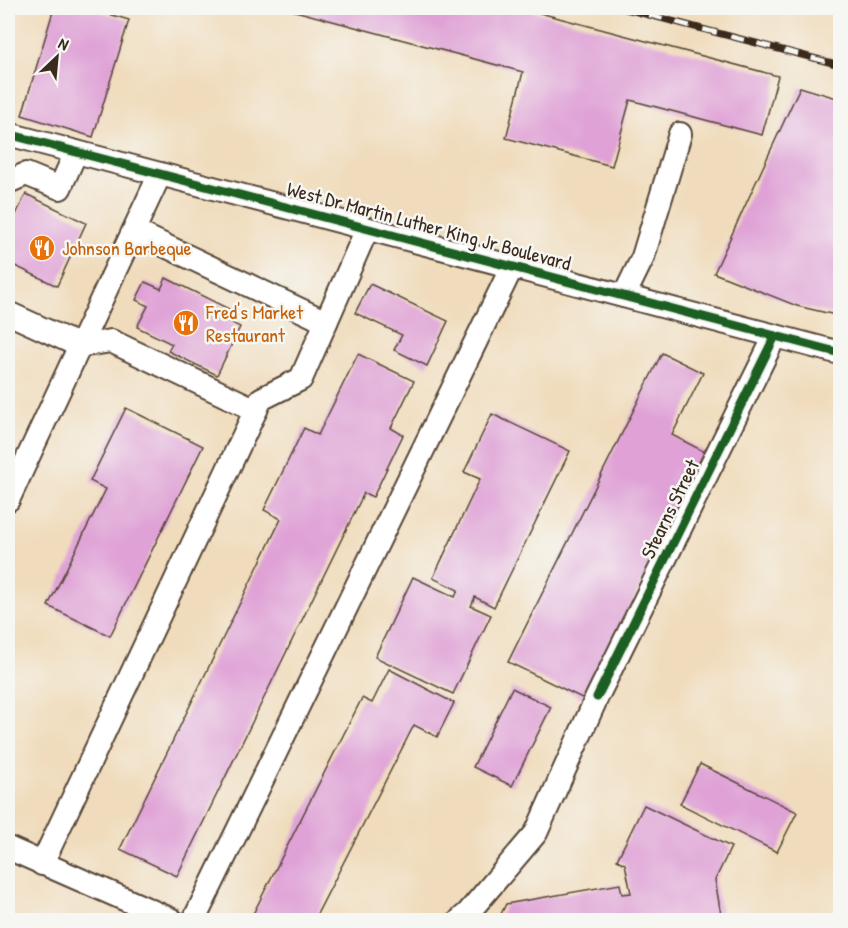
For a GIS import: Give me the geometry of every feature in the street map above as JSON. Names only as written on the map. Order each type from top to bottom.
[{"type":"street","name":"West Dr Martin Luther King Jr Boulevard","points":[[8,134],[840,353]]},
{"type":"street","points":[[624,296],[643,257],[680,134]]},
{"type":"street","points":[[8,182],[26,174],[60,188],[76,152]]},
{"type":"street","points":[[8,500],[160,174]]},
{"type":"street","points":[[42,864],[261,399],[301,379],[367,229]]},
{"type":"street","points":[[134,231],[326,322]]},
{"type":"street","points":[[194,921],[512,267]]},
{"type":"street","points":[[8,313],[80,346],[111,341],[256,410]]},
{"type":"street","name":"Stearns Street","points":[[460,921],[536,833],[597,697],[775,336]]},
{"type":"street","points":[[8,848],[172,921]]},
{"type":"building","points":[[54,8],[88,8],[129,20],[93,137],[22,115]]},
{"type":"building","points":[[284,8],[521,8],[778,76],[762,135],[630,100],[612,166],[506,138],[523,72]]},
{"type":"building","points":[[800,87],[840,99],[840,316],[797,306],[714,273]]},
{"type":"building","name":"Johnson Barbeque","points":[[26,194],[86,223],[57,286],[11,264],[13,261],[8,259],[8,231]]},
{"type":"building","name":"Fred's Market Restaurant","points":[[166,278],[229,309],[224,319],[240,327],[217,375],[168,351],[172,344],[137,327],[148,306],[136,300],[145,282],[161,289]]},
{"type":"building","points":[[370,284],[448,321],[427,366],[394,350],[402,335],[355,313]]},
{"type":"building","points":[[662,353],[703,373],[672,435],[707,453],[584,699],[508,662]]},
{"type":"building","points":[[358,354],[414,381],[391,428],[403,435],[373,497],[364,493],[177,876],[120,849],[281,519],[264,510],[304,428],[318,435]]},
{"type":"building","points":[[126,408],[203,446],[110,636],[48,606],[106,489],[90,481]]},
{"type":"building","points":[[492,414],[570,451],[494,607],[475,597],[471,606],[491,615],[453,694],[375,657],[413,577],[455,597],[458,590],[433,578],[480,479],[464,472]]},
{"type":"building","points":[[389,669],[454,703],[437,737],[414,725],[314,920],[250,920],[362,698],[372,703]]},
{"type":"building","points":[[512,688],[551,707],[512,786],[473,767]]},
{"type":"building","points":[[700,764],[797,812],[777,852],[680,804]]},
{"type":"building","points":[[644,805],[731,847],[715,880],[722,920],[498,920],[506,904],[620,884],[622,894],[631,893],[625,864],[617,860]]},
{"type":"railway","points":[[622,8],[840,65]]},
{"type":"cycle path","points":[[8,134],[840,353]]},
{"type":"cycle path","points":[[597,697],[775,336]]},
{"type":"place","name":"Johnson Barbeque","points":[[42,248]]},
{"type":"place","name":"Fred's Market Restaurant","points":[[186,323]]}]
